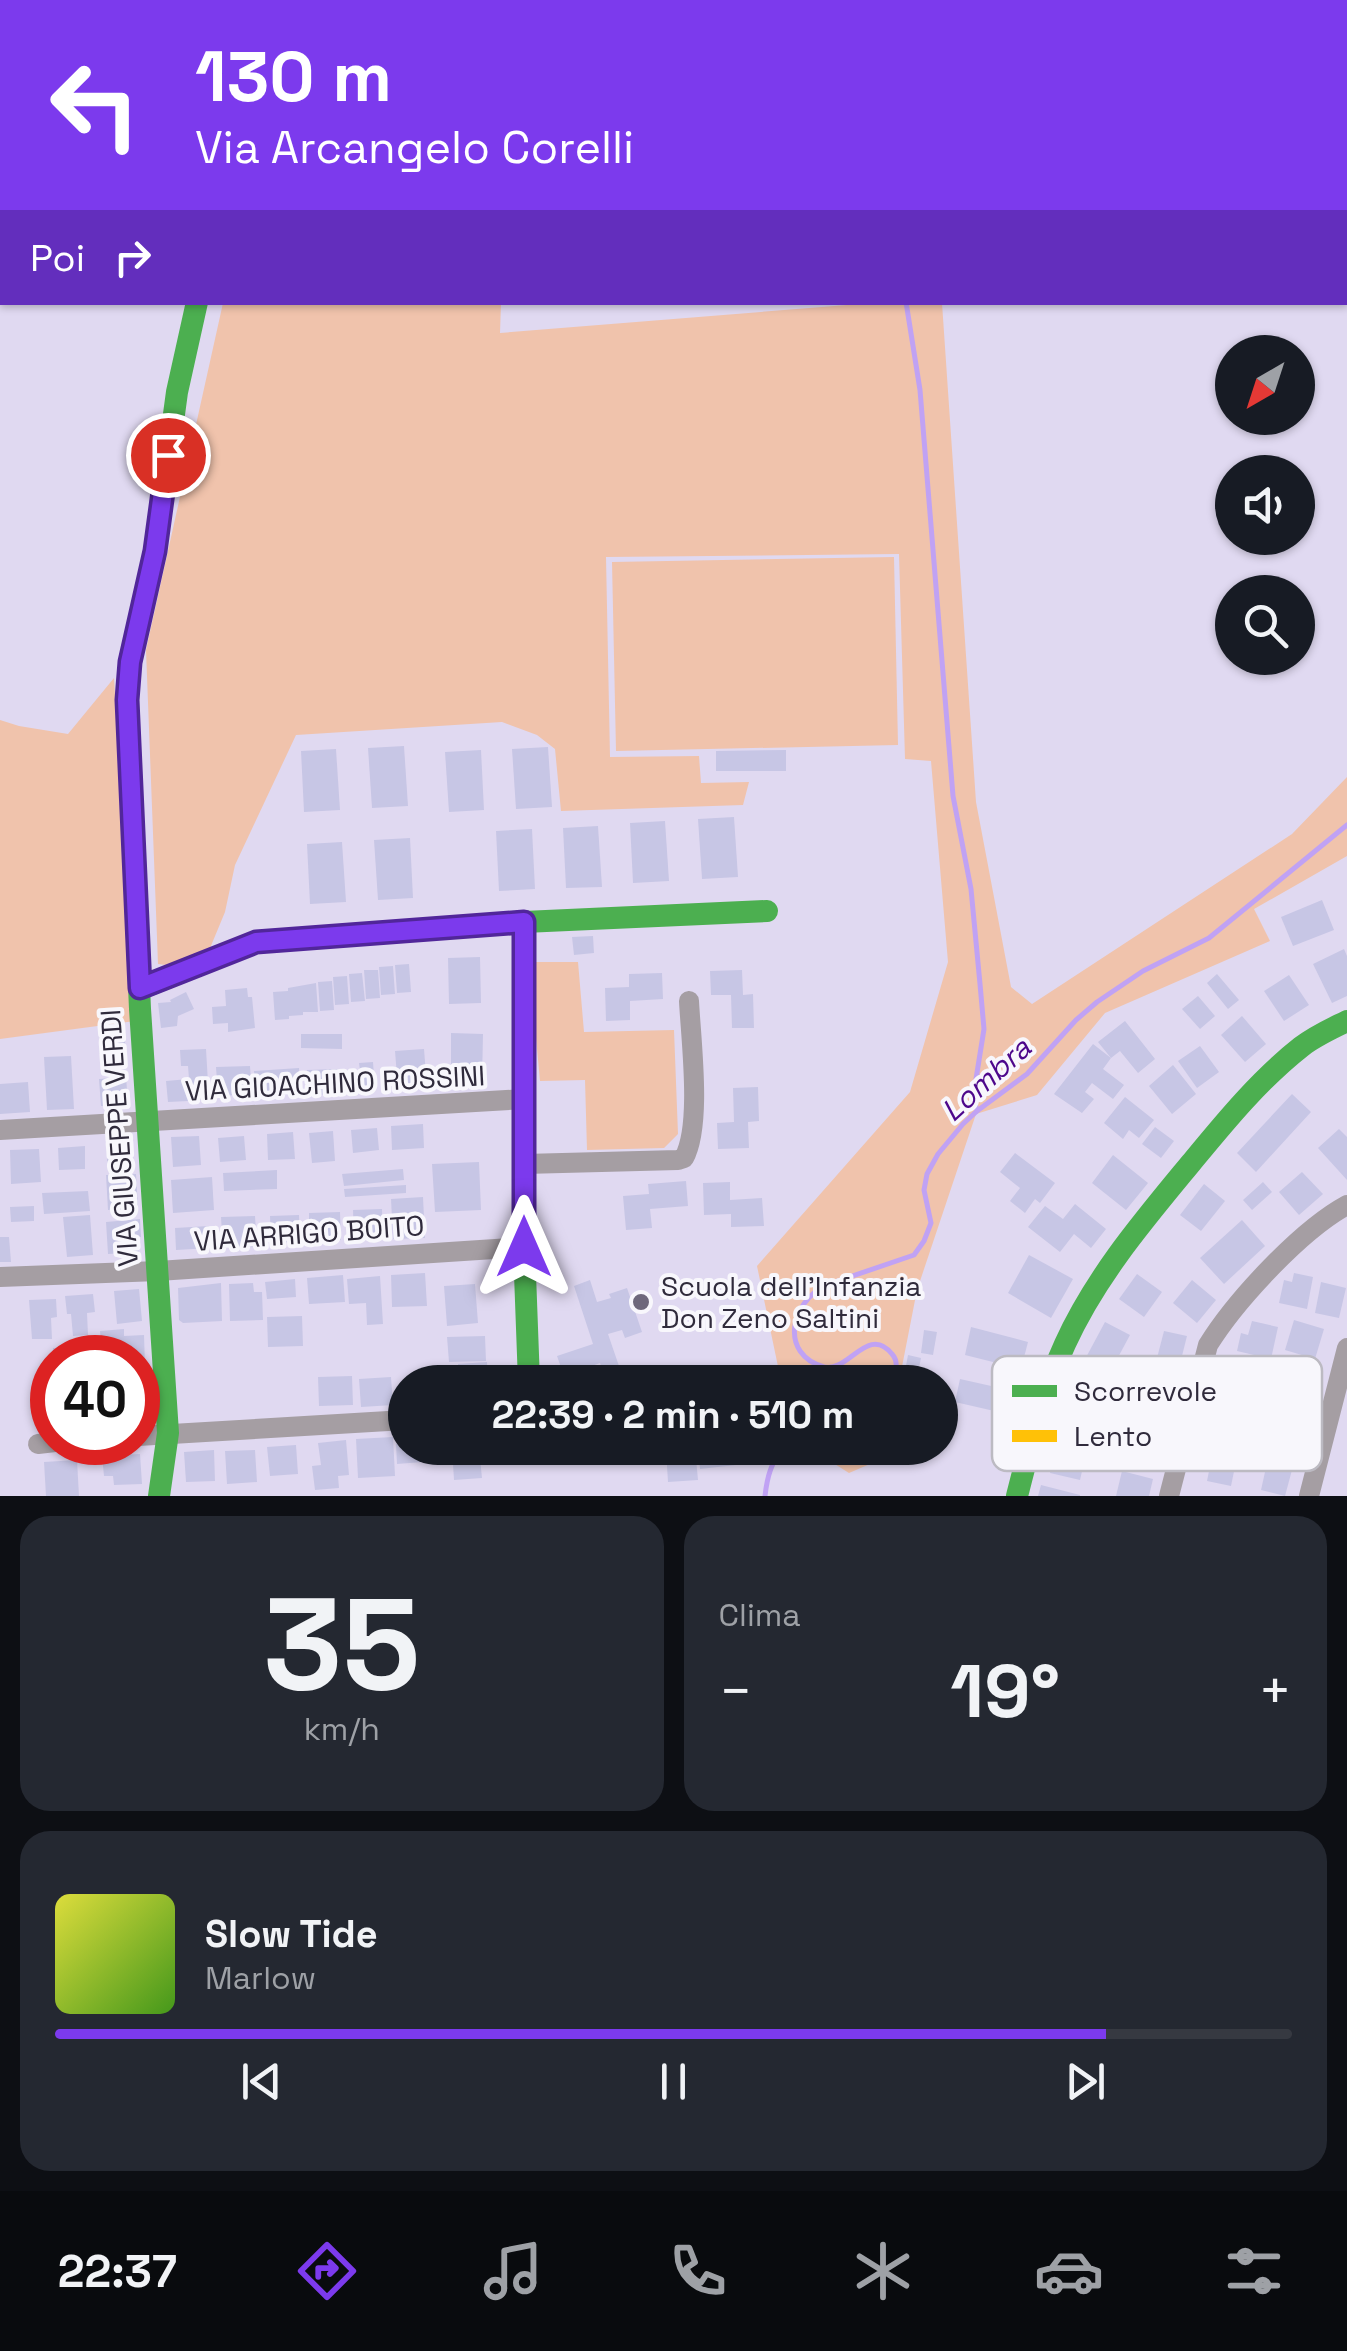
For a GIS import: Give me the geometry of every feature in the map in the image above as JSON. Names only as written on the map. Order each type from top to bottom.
[{"type":"street","name":"VIA GIUSEPPE VERDI","points":[[159,1496],[168,1433],[140,988],[127,700],[130,662],[155,551],[177,392],[196,305]]},
{"type":"street","points":[[140,988],[256,942],[524,922],[767,911]]},
{"type":"street","points":[[524,922],[527,1365]]},
{"type":"street","points":[[524,1164],[684,1158],[694,1124],[689,1001]]},
{"type":"street","points":[[1060,1356],[1082,1310],[1114,1259],[1226,1122],[1297,1049],[1347,1021]]},
{"type":"street","name":"VIA GIOACHINO ROSSINI","points":[[0,1130],[525,1100]]},
{"type":"street","points":[[1205,1356],[1218,1329],[1243,1297],[1291,1249],[1333,1212],[1347,1205]]},
{"type":"street","name":"VIA ARRIGO BOITO","points":[[0,1277],[158,1271],[524,1247]]},
{"type":"street","points":[[1322,1445],[1347,1348]]},
{"type":"street","points":[[160,1434],[388,1421]]},
{"type":"street","points":[[1017,1496],[1023,1471]]},
{"type":"street","points":[[1169,1496],[1175,1471]]},
{"type":"street","points":[[1309,1496],[1315,1471]]},
{"type":"shaded area","points":[[223,305],[501,305],[500,333],[847,305],[942,305],[976,802],[1011,987],[1032,1004],[1292,834],[1347,777],[1347,856],[1254,909],[1270,941],[1105,1013],[1037,1095],[976,1114],[917,1290],[902,1365],[778,1365],[757,1266],[910,1092],[948,962],[931,761],[905,759],[899,554],[606,557],[610,757],[699,756],[701,783],[749,782],[743,805],[561,811],[555,749],[537,735],[502,722],[296,735],[235,865],[225,912],[208,953],[174,966],[158,964],[146,650]]},
{"type":"shaded area","points":[[894,557],[898,745],[616,751],[612,562]]},
{"type":"shaded area","points":[[114,678],[135,1021],[0,1039],[0,720],[68,734]]},
{"type":"shaded area","points":[[529,962],[578,962],[584,1032],[674,1030],[678,1134],[664,1148],[587,1150],[585,1080],[540,1081]]},
{"type":"shaded area","points":[[836,1465],[868,1465],[849,1473]]},
{"type":"building","points":[[404,746],[408,806],[372,808],[368,748]]},
{"type":"building","points":[[548,747],[552,807],[516,809],[512,749]]},
{"type":"building","points":[[336,749],[340,810],[304,812],[301,751]]},
{"type":"building","points":[[481,750],[484,810],[449,812],[445,752]]},
{"type":"building","points":[[786,750],[786,771],[716,771],[716,751]]},
{"type":"building","points":[[734,817],[738,877],[702,879],[698,819]]},
{"type":"building","points":[[665,821],[669,881],[633,883],[630,823]]},
{"type":"building","points":[[598,826],[602,887],[566,888],[563,828]]},
{"type":"building","points":[[532,829],[535,889],[499,891],[496,831]]},
{"type":"building","points":[[410,838],[413,898],[378,900],[374,840]]},
{"type":"building","points":[[342,842],[346,902],[310,904],[307,844]]},
{"type":"building","points":[[1322,900],[1334,930],[1293,946],[1281,917]]},
{"type":"building","points":[[593,936],[594,953],[574,955],[572,937]]},
{"type":"building","points":[[1344,949],[1347,996],[1332,1003],[1313,964]]},
{"type":"building","points":[[480,957],[481,1003],[449,1004],[448,958]]},
{"type":"building","points":[[409,964],[411,992],[397,993],[395,965]]},
{"type":"building","points":[[393,966],[395,994],[381,995],[379,967]]},
{"type":"building","points":[[364,970],[378,970],[380,998],[366,999]]},
{"type":"building","points":[[742,970],[743,995],[753,994],[754,1028],[732,1028],[731,995],[711,995],[710,971]]},
{"type":"building","points":[[362,973],[365,1001],[351,1002],[349,974]]},
{"type":"building","points":[[662,973],[663,999],[630,1001],[630,1020],[606,1021],[605,988],[629,987],[629,974]]},
{"type":"building","points":[[1217,974],[1239,1000],[1228,1009],[1207,983]]},
{"type":"building","points":[[1289,975],[1309,1005],[1284,1021],[1264,991]]},
{"type":"building","points":[[347,976],[349,1004],[335,1005],[333,977]]},
{"type":"building","points":[[332,981],[334,1010],[320,1011],[318,982]]},
{"type":"building","points":[[316,983],[318,1012],[275,1020],[273,992]]},
{"type":"building","points":[[247,988],[248,997],[252,997],[255,1028],[228,1032],[228,1023],[213,1024],[212,1007],[226,1006],[225,990]]},
{"type":"building","points":[[186,992],[194,1009],[178,1016],[177,1026],[161,1028],[158,1003],[171,1002]]},
{"type":"building","points":[[1198,996],[1215,1016],[1200,1029],[1182,1009]]},
{"type":"building","points":[[1242,1016],[1266,1044],[1245,1062],[1221,1035]]},
{"type":"building","points":[[1125,1021],[1155,1059],[1138,1073],[1120,1051],[1111,1058],[1098,1042]]},
{"type":"building","points":[[101,1026],[125,1027],[125,1057],[101,1057]]},
{"type":"building","points":[[451,1033],[483,1034],[482,1081],[451,1080]]},
{"type":"building","points":[[301,1034],[342,1034],[342,1049],[301,1048]]},
{"type":"building","points":[[1093,1044],[1111,1058],[1103,1069],[1124,1085],[1113,1099],[1092,1083],[1085,1092],[1094,1099],[1082,1113],[1054,1094]]},
{"type":"building","points":[[1200,1046],[1219,1072],[1197,1088],[1178,1061]]},
{"type":"building","points":[[206,1049],[209,1100],[168,1102],[166,1081],[189,1079],[188,1066],[181,1066],[180,1050]]},
{"type":"building","points":[[424,1049],[427,1087],[398,1089],[395,1051]]},
{"type":"building","points":[[71,1056],[74,1109],[47,1110],[44,1057]]},
{"type":"building","points":[[373,1062],[375,1090],[349,1092],[348,1072],[360,1071],[359,1063]]},
{"type":"building","points":[[1173,1065],[1196,1094],[1172,1114],[1149,1086]]},
{"type":"building","points":[[250,1066],[252,1094],[218,1096],[216,1067]]},
{"type":"building","points":[[299,1068],[300,1094],[256,1096],[254,1071]]},
{"type":"building","points":[[339,1069],[339,1094],[308,1095],[307,1070]]},
{"type":"building","points":[[126,1077],[123,1105],[101,1106],[99,1079]]},
{"type":"building","points":[[28,1082],[30,1112],[0,1114],[0,1084]]},
{"type":"building","points":[[758,1087],[759,1121],[748,1122],[749,1148],[718,1149],[717,1123],[734,1122],[733,1088]]},
{"type":"building","points":[[1292,1094],[1311,1112],[1256,1172],[1237,1153]]},
{"type":"building","points":[[1125,1097],[1154,1120],[1139,1138],[1129,1130],[1123,1139],[1104,1123]]},
{"type":"building","points":[[423,1124],[424,1148],[392,1150],[391,1126]]},
{"type":"building","points":[[1155,1127],[1174,1141],[1161,1158],[1142,1144]]},
{"type":"building","points":[[377,1128],[379,1150],[353,1153],[351,1130]]},
{"type":"building","points":[[1339,1129],[1347,1137],[1347,1180],[1318,1148]]},
{"type":"building","points":[[333,1131],[335,1161],[312,1163],[309,1133]]},
{"type":"building","points":[[293,1132],[295,1159],[268,1160],[267,1134]]},
{"type":"building","points":[[199,1136],[201,1165],[173,1167],[171,1137]]},
{"type":"building","points":[[244,1136],[246,1160],[220,1162],[218,1138]]},
{"type":"building","points":[[132,1142],[134,1170],[108,1172],[106,1144]]},
{"type":"building","points":[[85,1146],[85,1169],[59,1170],[58,1148]]},
{"type":"building","points":[[39,1149],[41,1182],[11,1184],[10,1150]]},
{"type":"building","points":[[1015,1153],[1055,1183],[1040,1203],[1035,1199],[1025,1213],[1010,1201],[1020,1188],[1000,1172]]},
{"type":"building","points":[[1113,1155],[1148,1183],[1126,1210],[1092,1183]]},
{"type":"building","points":[[479,1162],[481,1210],[435,1212],[432,1164]]},
{"type":"building","points":[[403,1169],[404,1180],[344,1186],[342,1174]]},
{"type":"building","points":[[277,1170],[277,1189],[224,1191],[223,1173]]},
{"type":"building","points":[[1302,1172],[1323,1194],[1299,1215],[1279,1192]]},
{"type":"building","points":[[136,1174],[138,1208],[108,1210],[106,1175]]},
{"type":"building","points":[[212,1177],[214,1210],[173,1213],[171,1180]]},
{"type":"building","points":[[686,1181],[688,1206],[650,1209],[652,1228],[626,1230],[623,1196],[649,1194],[648,1184]]},
{"type":"building","points":[[730,1182],[730,1200],[762,1198],[764,1226],[731,1227],[731,1214],[704,1215],[703,1183]]},
{"type":"building","points":[[1263,1182],[1272,1192],[1252,1210],[1243,1200]]},
{"type":"building","points":[[1204,1184],[1225,1201],[1201,1231],[1180,1215]]},
{"type":"building","points":[[406,1185],[406,1193],[345,1197],[344,1189]]},
{"type":"building","points":[[88,1191],[90,1211],[44,1214],[42,1193]]},
{"type":"building","points":[[423,1197],[425,1238],[393,1239],[391,1199]]},
{"type":"building","points":[[1075,1204],[1106,1229],[1091,1248],[1074,1234],[1060,1252],[1028,1227],[1045,1206],[1063,1219]]},
{"type":"building","points":[[34,1206],[34,1221],[11,1222],[10,1207]]},
{"type":"building","points":[[382,1209],[383,1236],[354,1237],[353,1210]]},
{"type":"building","points":[[340,1212],[341,1240],[309,1241],[309,1213]]},
{"type":"building","points":[[90,1215],[93,1255],[67,1257],[63,1217]]},
{"type":"building","points":[[299,1215],[300,1242],[271,1243],[270,1216]]},
{"type":"building","points":[[255,1216],[257,1247],[223,1248],[221,1217]]},
{"type":"building","points":[[140,1219],[139,1252],[108,1254],[106,1222]]},
{"type":"building","points":[[1242,1220],[1265,1246],[1224,1284],[1200,1258]]},
{"type":"building","points":[[209,1226],[210,1248],[176,1250],[175,1228]]},
{"type":"building","points":[[0,1237],[9,1237],[11,1262],[0,1262]]},
{"type":"building","points":[[1029,1255],[1073,1279],[1051,1318],[1008,1293]]},
{"type":"building","points":[[425,1273],[427,1306],[392,1307],[391,1275]]},
{"type":"building","points":[[1294,1273],[1313,1277],[1307,1309],[1279,1303],[1284,1280],[1292,1282]]},
{"type":"building","points":[[1137,1274],[1162,1292],[1144,1317],[1119,1299]]},
{"type":"building","points":[[343,1275],[345,1302],[309,1304],[307,1278]]},
{"type":"building","points":[[380,1276],[383,1324],[367,1325],[366,1303],[349,1304],[347,1279]]},
{"type":"building","points":[[295,1279],[296,1297],[267,1299],[265,1282]]},
{"type":"building","points":[[590,1280],[597,1302],[627,1288],[642,1332],[625,1338],[622,1330],[608,1334],[619,1365],[560,1365],[557,1356],[593,1344],[574,1286]]},
{"type":"building","points":[[1192,1280],[1216,1300],[1197,1323],[1173,1303]]},
{"type":"building","points":[[1321,1282],[1346,1288],[1339,1318],[1315,1313]]},
{"type":"building","points":[[221,1283],[222,1321],[179,1320],[178,1288]]},
{"type":"building","points":[[253,1283],[254,1292],[262,1292],[263,1320],[230,1321],[229,1284]]},
{"type":"building","points":[[475,1284],[478,1323],[447,1326],[444,1286]]},
{"type":"building","points":[[139,1289],[142,1321],[117,1324],[114,1291]]},
{"type":"building","points":[[93,1294],[95,1312],[87,1313],[88,1335],[73,1335],[65,1296]]},
{"type":"building","points":[[56,1299],[57,1317],[51,1318],[52,1335],[32,1335],[29,1300]]},
{"type":"building","points":[[302,1316],[303,1346],[268,1347],[267,1317]]},
{"type":"building","points":[[1294,1320],[1324,1329],[1316,1356],[1285,1350]]},
{"type":"building","points":[[1252,1321],[1278,1327],[1272,1356],[1237,1351],[1241,1333],[1248,1335]]},
{"type":"building","points":[[1105,1322],[1130,1335],[1119,1356],[1087,1356]]},
{"type":"building","points":[[971,1327],[1028,1342],[1024,1356],[992,1356],[992,1362],[965,1355]]},
{"type":"building","points":[[124,1329],[124,1335],[100,1335],[100,1331]]},
{"type":"building","points":[[924,1330],[937,1332],[933,1355],[921,1353]]},
{"type":"building","points":[[1164,1331],[1187,1336],[1182,1356],[1158,1356]]},
{"type":"building","points":[[485,1336],[486,1361],[449,1362],[447,1337]]},
{"type":"building","points":[[908,1355],[921,1358],[920,1365],[906,1365]]},
{"type":"building","points":[[352,1376],[353,1405],[319,1406],[318,1377]]},
{"type":"building","points":[[388,1377],[388,1405],[361,1407],[359,1379]]},
{"type":"building","points":[[960,1379],[992,1386],[992,1410],[958,1403]]},
{"type":"building","points":[[388,1437],[388,1465],[394,1465],[395,1476],[358,1478],[356,1439]]},
{"type":"building","points":[[346,1440],[349,1475],[338,1476],[339,1488],[315,1490],[312,1466],[321,1465],[318,1443]]},
{"type":"building","points":[[296,1445],[298,1474],[270,1476],[267,1447]]},
{"type":"building","points":[[214,1450],[215,1481],[186,1482],[184,1452]]},
{"type":"building","points":[[255,1450],[257,1482],[227,1484],[225,1451]]},
{"type":"building","points":[[44,1465],[77,1465],[79,1496],[46,1496]]},
{"type":"building","points":[[103,1465],[141,1465],[142,1484],[114,1485],[113,1476],[104,1476]]},
{"type":"building","points":[[453,1465],[481,1465],[482,1478],[454,1480]]},
{"type":"building","points":[[667,1465],[697,1465],[698,1480],[668,1482]]},
{"type":"building","points":[[700,1465],[736,1465],[700,1469]]},
{"type":"building","points":[[1050,1471],[1082,1471],[1080,1480]]},
{"type":"building","points":[[1122,1471],[1153,1479],[1149,1496],[1116,1496]]},
{"type":"building","points":[[1209,1471],[1234,1471],[1231,1486],[1207,1481]]},
{"type":"building","points":[[1265,1471],[1292,1471],[1285,1496],[1261,1490]]},
{"type":"building","points":[[1041,1485],[1080,1495],[1080,1496],[1038,1496]]},
{"type":"waterway","points":[[906,305],[920,390],[953,796],[971,889],[984,1029],[976,1079],[977,1111]]},
{"type":"waterway","name":"Lombra","points":[[820,1365],[800,1351],[795,1340],[798,1315],[804,1304],[826,1285],[914,1255],[931,1223],[924,1190],[927,1174],[963,1124],[1027,1074],[1097,1002],[1143,971],[1209,938],[1347,825]]},
{"type":"waterway","name":"Lombra","points":[[837,1365],[875,1344],[892,1354],[896,1365]]},
{"type":"waterway","name":"Lombra","points":[[765,1496],[772,1465]]},
{"type":"traffic: fast","points":[[157,540],[177,392],[196,305]]},
{"type":"traffic: fast","points":[[134,869],[168,1433],[159,1496]]},
{"type":"traffic: fast","points":[[140,989],[256,942],[524,922],[767,911]]},
{"type":"traffic: fast","points":[[524,922],[524,1247],[528,1365]]},
{"type":"traffic: fast","points":[[1060,1356],[1077,1319],[1122,1249],[1216,1133],[1286,1060],[1306,1043],[1347,1021]]},
{"type":"traffic: fast","points":[[1017,1496],[1024,1471]]},
{"type":"traffic: slow","points":[[134,869],[127,700],[130,662],[157,540]]},
{"type":"place","name":"Scuola dell'Infanzia Don Zeno Saltini","points":[[641,1302]]},
{"type":"route","points":[[168,455],[155,551],[130,662],[127,700],[140,988],[256,942],[524,922],[524,1247]]}]
